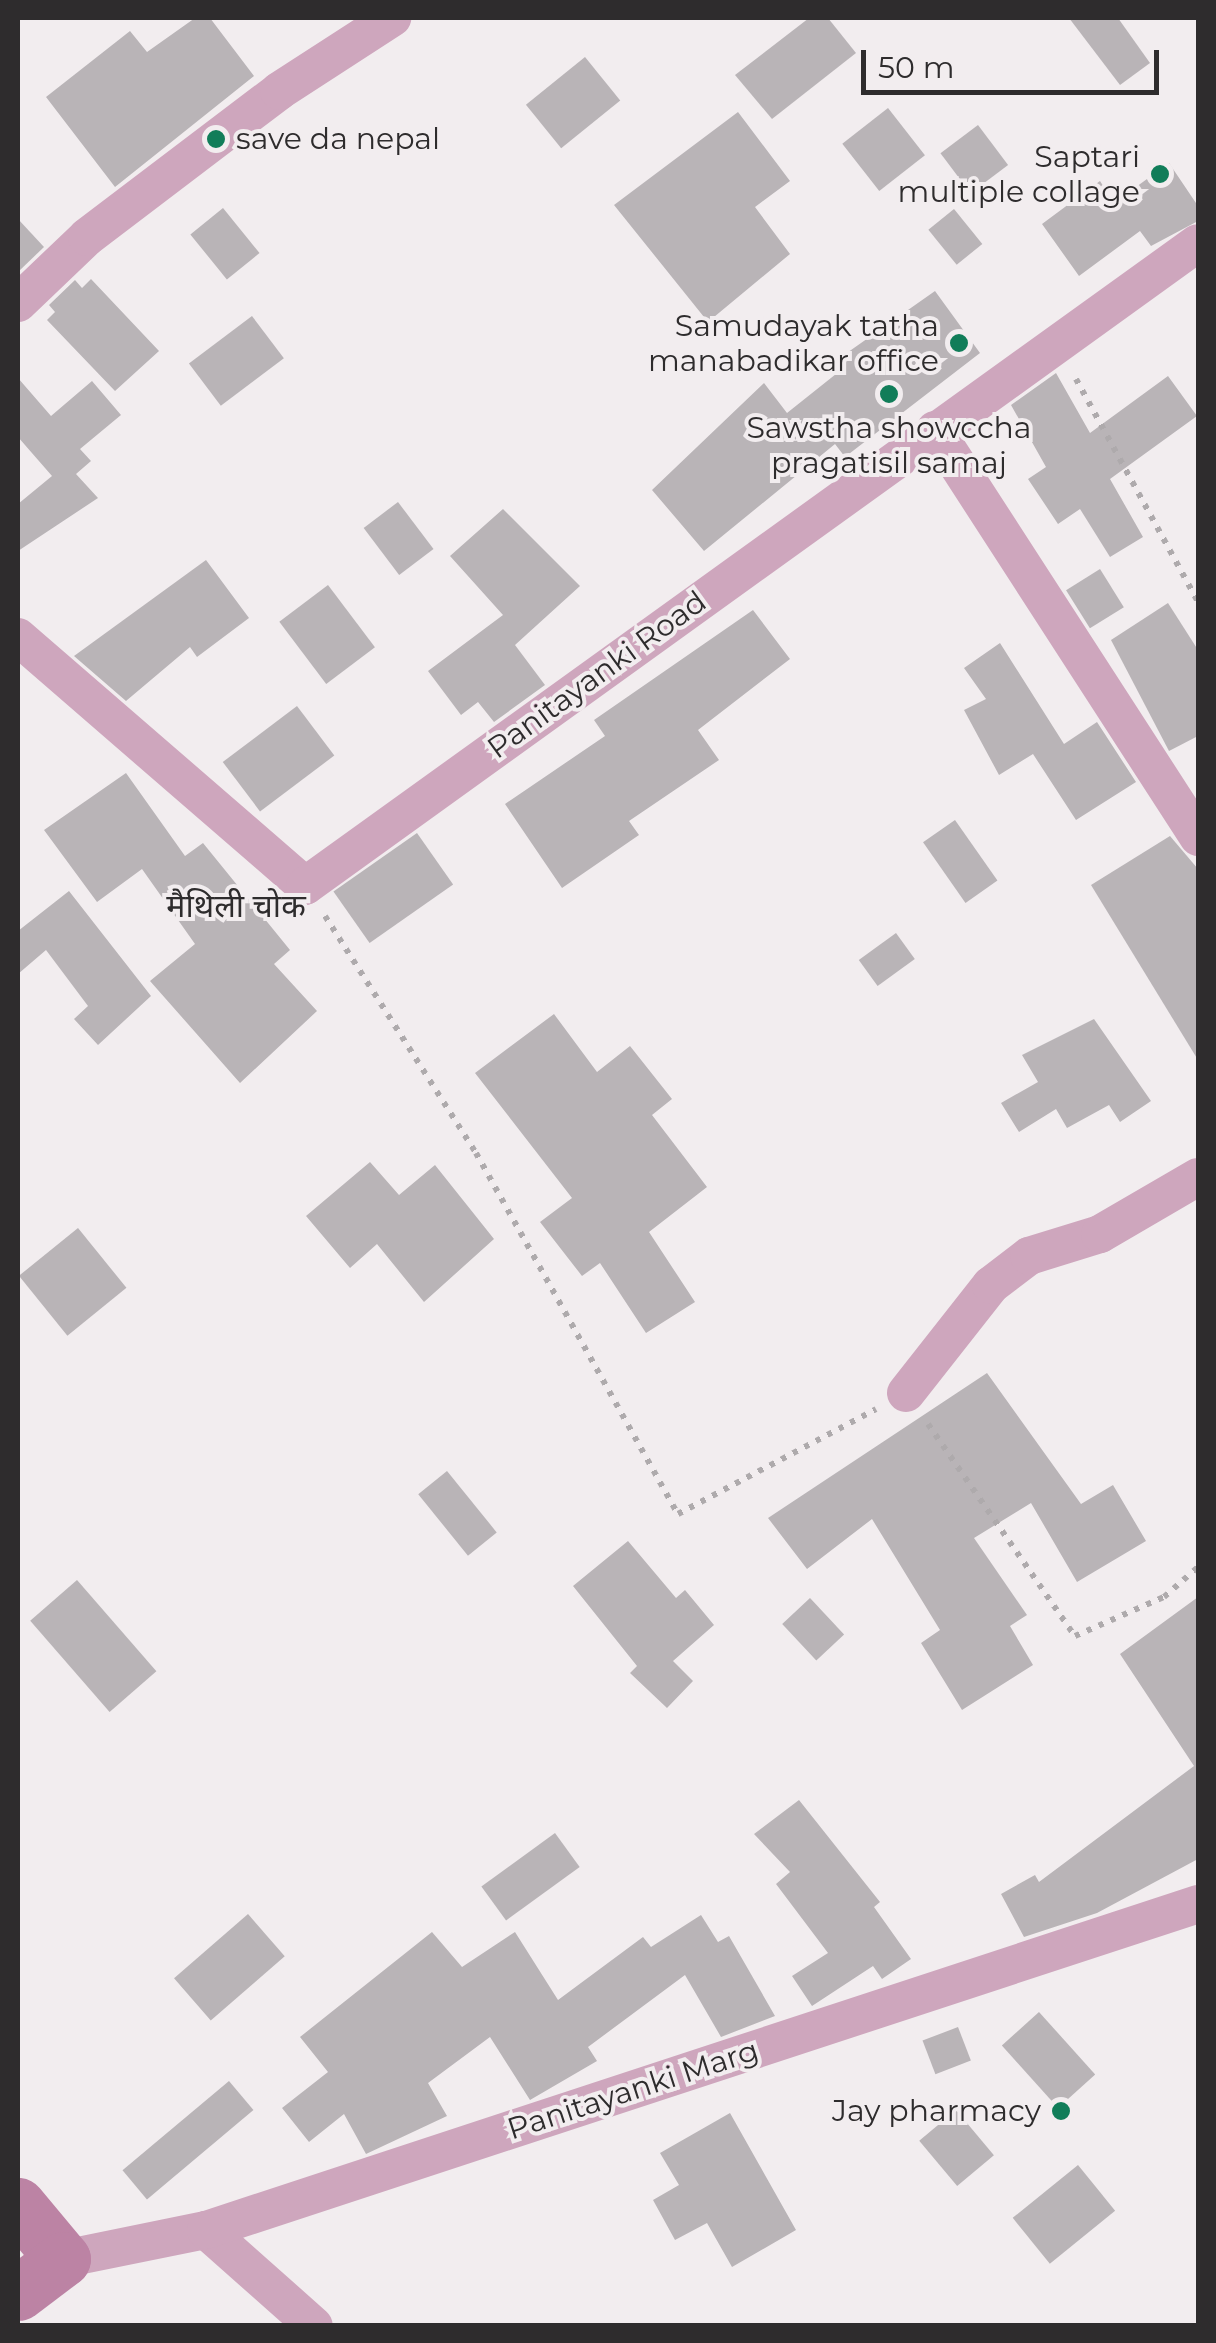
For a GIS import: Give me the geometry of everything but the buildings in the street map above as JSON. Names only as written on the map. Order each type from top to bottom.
[{"type":"main road","points":[[18,2204],[62,2259],[18,2293]]},
{"type":"street","points":[[18,303],[88,237],[228,130],[392,18]]},
{"type":"street","name":"Panitayanki Road","points":[[305,886],[1198,243]]},
{"type":"street","points":[[935,430],[1198,836]]},
{"type":"street","points":[[18,636],[305,886]]},
{"type":"street","points":[[906,1393],[991,1285],[1029,1256],[1100,1234],[1198,1178]]},
{"type":"street","name":"Panitayanki Marg","points":[[62,2259],[206,2230],[1198,1904]]},
{"type":"street","points":[[206,2230],[314,2326]]},
{"type":"path","points":[[1056,342],[1198,602]]},
{"type":"path","points":[[305,886],[476,1153],[678,1514],[906,1393],[1075,1636],[1164,1596],[1198,1568]]},
{"type":"place","name":"save da nepal","points":[[216,139]]},
{"type":"place","name":"Saptari multiple collage","points":[[1160,174]]},
{"type":"place","name":"Samudayak tatha manabadikar office","points":[[959,343]]},
{"type":"place","name":"Sawstha showccha pragatisil samaj","points":[[889,394]]},
{"type":"place","name":"Jay pharmacy","points":[[1061,2111]]},
{"type":"district","name":"मैथिली चोक","points":[[236,906]]}]
